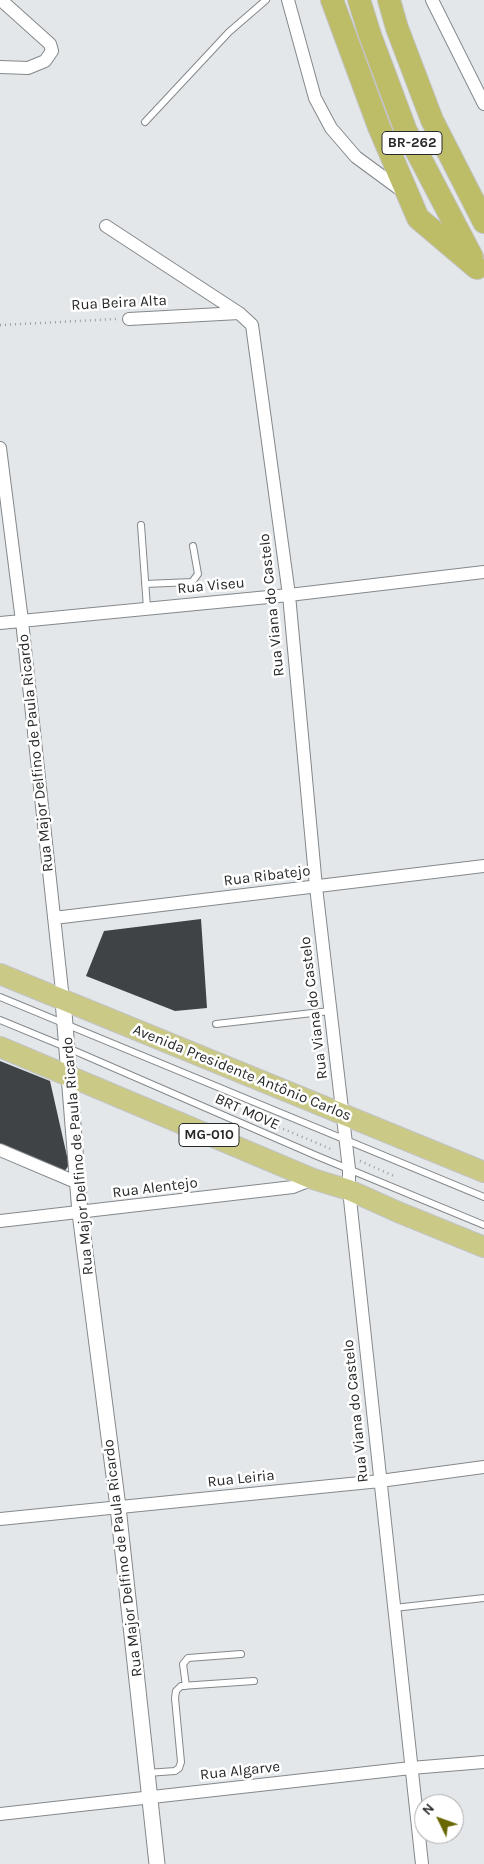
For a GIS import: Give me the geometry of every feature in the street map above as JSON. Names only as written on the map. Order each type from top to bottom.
[{"type":"highway","points":[[332,0],[379,127],[418,218],[480,273]]},
{"type":"highway","name":"BR-262","points":[[359,0],[406,131],[480,273]]},
{"type":"highway","name":"BR-262","points":[[390,0],[396,28],[432,120],[484,222]]},
{"type":"highway","name":"Avenida Presidente Antônio Carlos","points":[[0,974],[484,1172]]},
{"type":"highway","name":"MG-010","points":[[0,1047],[313,1179],[349,1190],[484,1247]]},
{"type":"street","points":[[0,67],[28,68],[45,61],[52,51],[50,44],[1,0]]},
{"type":"street","points":[[288,0],[315,98],[331,128],[356,157],[408,196]]},
{"type":"street","points":[[432,0],[484,104]]},
{"type":"street","name":"Rua Viana do Castelo","points":[[106,226],[240,313],[252,326],[289,595],[316,886],[345,1138],[351,1164],[349,1190],[422,1864]]},
{"type":"street","name":"Rua Beira Alta","points":[[129,319],[240,313]]},
{"type":"street","name":"Rua Major Delfino de Paula Ricardo","points":[[0,448],[22,620],[66,1024],[80,1213],[118,1507],[157,1864]]},
{"type":"street","name":"Rua Viseu","points":[[0,623],[481,576]]},
{"type":"street","name":"Rua Ribatejo","points":[[54,918],[484,866]]},
{"type":"street","points":[[0,1150],[78,1183]]},
{"type":"street","name":"Rua Alentejo","points":[[0,1221],[292,1187],[313,1179]]},
{"type":"street","name":"Rua Leiria","points":[[0,1520],[380,1481],[484,1467]]},
{"type":"street","name":"Rua Algarve","points":[[0,1814],[411,1768],[484,1762]]},
{"type":"lane","points":[[145,122],[229,32],[266,0]]},
{"type":"lane","points":[[142,525],[147,608]]},
{"type":"lane","points":[[145,584],[192,582],[198,574],[193,546]]},
{"type":"lane","name":"BRT MOVE","points":[[0,996],[345,1138],[362,1148],[484,1197]]},
{"type":"lane","points":[[216,1024],[330,1011]]},
{"type":"lane","name":"BRT MOVE","points":[[0,1020],[351,1164],[484,1226]]},
{"type":"lane","points":[[394,1608],[484,1598]]},
{"type":"lane","points":[[186,1686],[183,1664],[188,1658],[241,1654]]},
{"type":"lane","points":[[147,1773],[175,1771],[179,1768],[181,1762],[175,1698],[176,1691],[181,1686],[254,1681]]},
{"type":"path","name":"Rua Beira Alta","points":[[0,325],[129,319]]},
{"type":"path","points":[[274,1125],[330,1149]]},
{"type":"path","points":[[351,1164],[394,1176]]},
{"type":"building","points":[[201,919],[207,1008],[175,1011],[86,976],[104,931]]},
{"type":"building","points":[[0,1061],[50,1081],[69,1165],[64,1172],[0,1144]]}]
